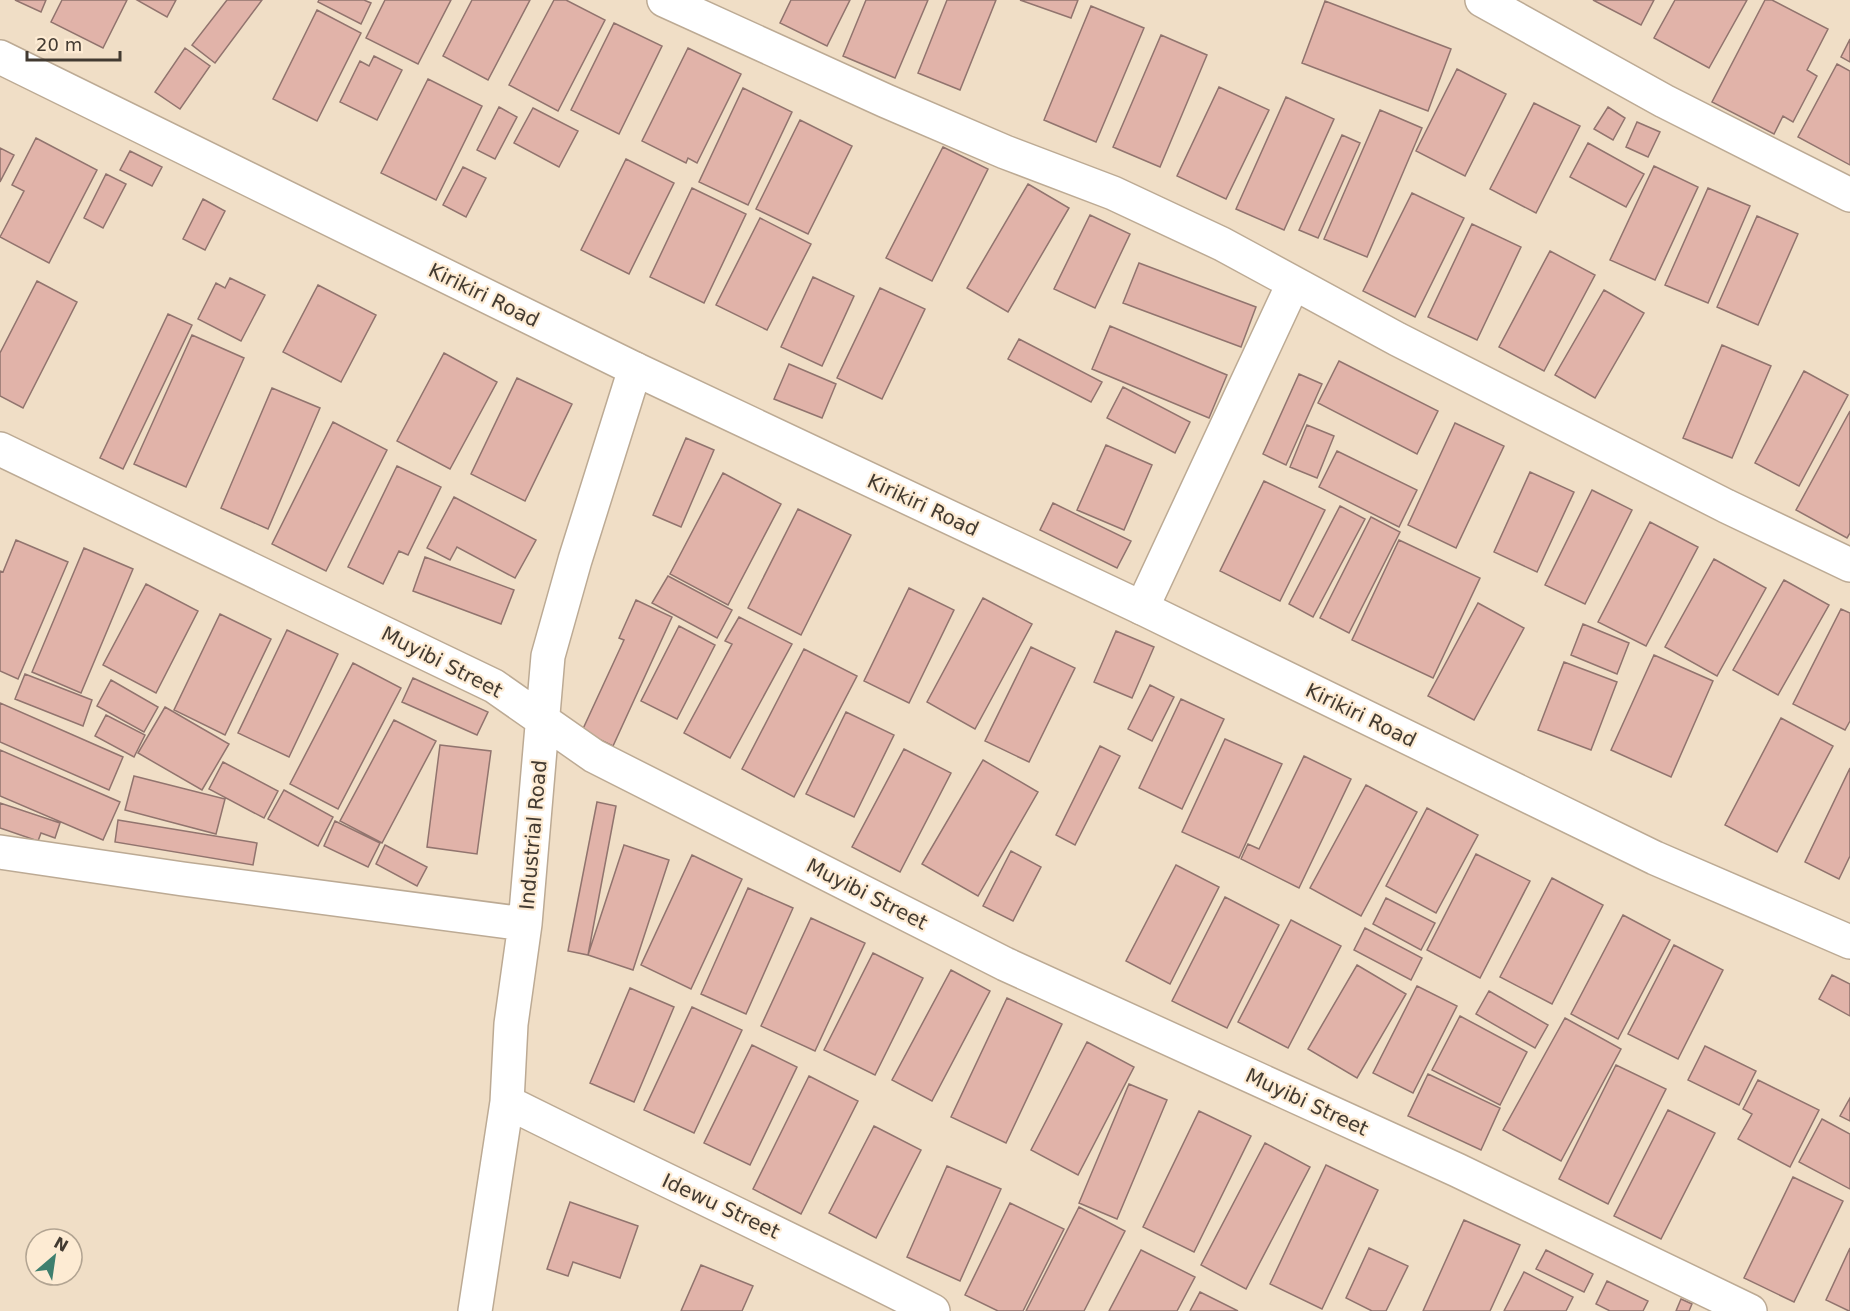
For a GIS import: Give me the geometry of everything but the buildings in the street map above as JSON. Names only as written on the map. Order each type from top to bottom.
[{"type":"street","points":[[664,0],[886,101],[1005,152],[1113,193],[1222,244],[1407,345],[1726,506],[1850,565]]},
{"type":"street","points":[[1482,0],[1664,101],[1850,195]]},
{"type":"street","name":"Kirikiri Road","points":[[0,57],[635,369],[1142,608],[1655,858],[1850,942]]},
{"type":"street","points":[[1142,608],[1293,284]]},
{"type":"street","name":"Industrial Road","points":[[475,1311],[507,1102],[511,1024],[525,924],[548,656],[575,560],[635,369]]},
{"type":"street","name":"Muyibi Street","points":[[3,458],[494,686],[594,756],[1005,964],[1457,1170],[1750,1311]]},
{"type":"street","points":[[0,852],[183,879],[525,924]]},
{"type":"street","name":"Idewu Street","points":[[507,1102],[817,1252],[933,1311]]}]
